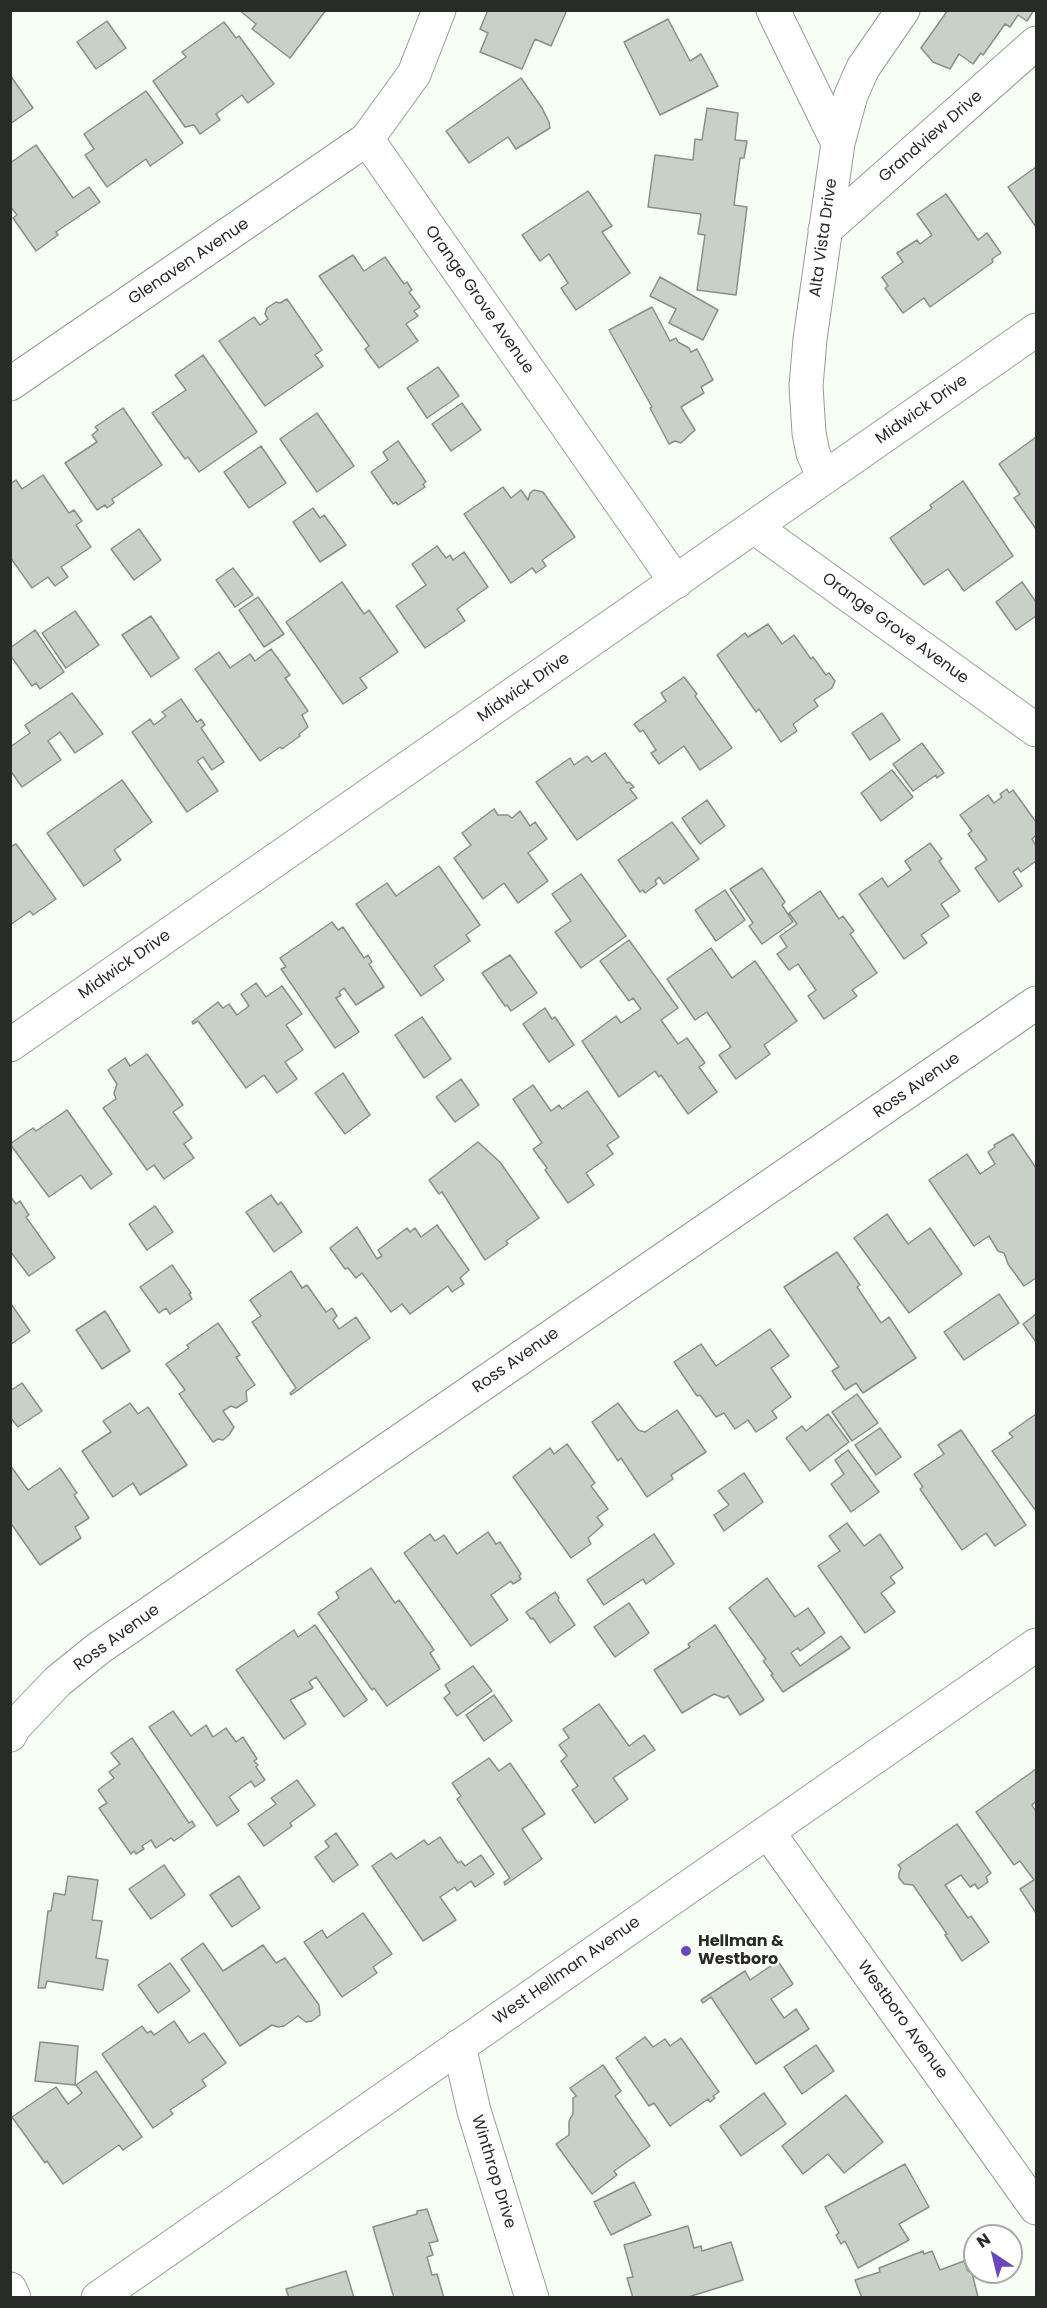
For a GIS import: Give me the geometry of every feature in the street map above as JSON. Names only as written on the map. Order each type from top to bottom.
[{"type":"street","points":[[367,139],[414,74],[439,10]]},
{"type":"street","points":[[773,10],[838,143]]},
{"type":"street","name":"Alta Vista Drive","points":[[824,478],[813,453],[809,433],[806,386],[810,339],[838,143],[851,95],[863,69],[903,10]]},
{"type":"street","name":"Grandview Drive","points":[[825,230],[1036,43]]},
{"type":"street","name":"Glenaven Avenue","points":[[10,384],[367,139]]},
{"type":"street","name":"Orange Grove Avenue","points":[[367,139],[676,582]]},
{"type":"street","name":"Midwick Drive","points":[[10,1045],[1036,330]]},
{"type":"street","name":"Orange Grove Avenue","points":[[754,527],[1036,730]]},
{"type":"street","name":"Ross Avenue","points":[[10,1735],[14,1727],[58,1681],[99,1648],[1036,1003]]},
{"type":"street","name":"West Hellman Avenue","points":[[98,2298],[1036,1645]]},
{"type":"street","name":"Westboro Avenue","points":[[768,1832],[1036,2208]]},
{"type":"street","name":"Winthrop Drive","points":[[459,2046],[474,2111],[532,2298]]},
{"type":"street","points":[[10,2289],[14,2298]]},
{"type":"building","points":[[239,10],[326,10],[290,58],[252,29],[256,24]]},
{"type":"building","points":[[488,10],[567,10],[551,46],[535,39],[522,69],[480,52],[488,33],[480,29]]},
{"type":"building","points":[[948,10],[1034,10],[1027,21],[1018,15],[1010,27],[1005,24],[983,55],[981,53],[973,64],[959,54],[950,69],[933,62],[921,48]]},
{"type":"building","points":[[668,19],[690,61],[701,54],[718,86],[660,115],[624,42]]},
{"type":"building","points":[[107,21],[126,48],[96,69],[77,42]]},
{"type":"building","points":[[224,22],[236,38],[239,36],[274,84],[248,103],[242,95],[216,114],[220,120],[200,134],[194,125],[185,127],[153,81],[186,57],[182,52]]},
{"type":"building","points":[[10,75],[33,108],[10,124]]},
{"type":"building","points":[[521,78],[542,108],[550,128],[516,149],[508,137],[469,163],[446,131]]},
{"type":"building","points":[[146,91],[183,143],[150,166],[146,159],[107,187],[85,155],[94,149],[84,134]]},
{"type":"building","points":[[707,108],[738,113],[735,140],[747,141],[744,158],[740,158],[734,205],[747,207],[736,295],[697,290],[705,235],[698,234],[701,214],[648,207],[655,155],[693,160],[695,139],[702,140]]},
{"type":"building","points":[[36,145],[73,198],[89,187],[100,202],[56,232],[58,235],[36,251],[13,218],[17,215],[10,206],[10,163]]},
{"type":"building","points":[[1036,167],[1036,227],[1008,187]]},
{"type":"building","points":[[588,191],[612,226],[602,232],[630,273],[576,310],[561,288],[568,283],[549,254],[540,261],[522,235]]},
{"type":"building","points":[[946,194],[978,240],[987,233],[1001,253],[992,259],[993,262],[930,307],[924,298],[903,313],[885,288],[888,286],[882,277],[903,262],[897,253],[917,240],[920,244],[932,235],[917,214]]},
{"type":"building","points":[[353,255],[364,271],[385,257],[404,284],[407,282],[412,290],[409,292],[420,307],[414,311],[418,316],[406,324],[418,341],[379,368],[365,349],[369,346],[319,276]]},
{"type":"building","points":[[660,277],[718,310],[703,340],[669,323],[676,309],[650,296]]},
{"type":"building","points":[[287,299],[322,350],[315,355],[323,366],[265,406],[219,341],[254,317],[260,325],[268,319],[265,314],[267,308]]},
{"type":"building","points":[[652,307],[670,341],[676,338],[691,352],[697,349],[713,380],[701,387],[704,393],[681,407],[695,430],[681,443],[675,441],[669,444],[650,408],[652,407],[609,330]]},
{"type":"building","points":[[203,355],[257,432],[199,472],[188,457],[185,459],[152,413],[186,390],[175,375]]},
{"type":"building","points":[[438,367],[459,396],[427,418],[407,388]]},
{"type":"building","points":[[462,403],[481,430],[451,451],[432,424]]},
{"type":"building","points":[[123,408],[162,465],[112,499],[114,503],[107,508],[105,505],[97,510],[65,463],[97,442],[92,435],[98,430],[95,427]]},
{"type":"building","points":[[317,413],[354,466],[317,492],[280,439]]},
{"type":"building","points":[[1036,437],[1036,529],[1014,498],[1020,494],[999,464]]},
{"type":"building","points":[[398,441],[426,482],[423,484],[425,487],[398,505],[396,502],[393,504],[371,472],[388,460],[383,452]]},
{"type":"building","points":[[261,446],[286,483],[249,508],[224,472]]},
{"type":"building","points":[[43,475],[69,513],[74,510],[82,521],[76,525],[91,547],[61,567],[68,577],[55,586],[48,577],[32,588],[10,557],[10,484],[16,480],[22,489]]},
{"type":"building","points":[[963,481],[1013,556],[964,591],[948,569],[924,585],[890,538],[932,508],[930,505]]},
{"type":"building","points":[[503,487],[511,498],[521,490],[528,500],[530,493],[534,490],[543,492],[575,537],[542,560],[546,566],[536,573],[532,568],[511,583],[464,514]]},
{"type":"building","points":[[313,508],[320,518],[324,515],[346,545],[320,562],[293,522]]},
{"type":"building","points":[[139,529],[161,560],[134,580],[111,549]]},
{"type":"building","points":[[437,546],[446,558],[450,555],[453,560],[464,552],[488,587],[457,609],[465,621],[425,648],[396,606],[426,585],[412,564]]},
{"type":"building","points":[[233,568],[253,595],[235,607],[216,580]]},
{"type":"building","points":[[342,582],[364,614],[369,610],[398,652],[360,678],[367,688],[343,704],[286,622]]},
{"type":"building","points":[[1022,582],[1036,602],[1036,616],[1016,630],[996,602]]},
{"type":"building","points":[[258,597],[284,634],[264,647],[239,610]]},
{"type":"building","points":[[75,611],[99,645],[66,668],[42,633]]},
{"type":"building","points":[[151,616],[179,658],[151,677],[122,635]]},
{"type":"building","points":[[768,624],[782,644],[794,635],[811,659],[813,657],[826,675],[829,673],[835,681],[832,688],[814,700],[818,706],[793,724],[797,731],[781,742],[759,709],[756,712],[717,655],[745,633],[748,637]]},
{"type":"building","points":[[35,630],[64,672],[40,689],[36,683],[32,686],[10,655],[10,648]]},
{"type":"building","points":[[271,649],[290,675],[285,678],[308,711],[302,715],[308,727],[282,749],[280,747],[260,761],[195,669],[219,652],[230,668],[250,654],[255,661]]},
{"type":"building","points":[[684,677],[732,748],[700,770],[684,746],[659,764],[651,753],[656,750],[643,730],[640,732],[634,724],[666,701],[661,693]]},
{"type":"building","points":[[72,693],[103,734],[75,753],[60,732],[48,741],[61,760],[22,787],[10,770],[10,747],[30,733],[25,725]]},
{"type":"building","points":[[181,699],[197,722],[201,719],[205,725],[201,728],[224,762],[212,770],[203,757],[197,761],[218,791],[187,812],[132,732],[150,719],[154,725],[166,716],[162,712]]},
{"type":"building","points":[[882,713],[900,740],[870,760],[852,733]]},
{"type":"building","points":[[922,743],[944,773],[937,778],[936,775],[913,791],[893,764]]},
{"type":"building","points":[[605,753],[627,783],[629,782],[634,787],[630,789],[637,798],[577,840],[536,782],[570,758],[574,765],[587,756],[592,762]]},
{"type":"building","points":[[892,770],[913,797],[881,821],[861,793]]},
{"type":"building","points":[[122,780],[152,822],[114,850],[121,860],[84,886],[47,833]]},
{"type":"building","points":[[1007,789],[1009,793],[1013,790],[1036,822],[1036,835],[1032,839],[1036,846],[1036,861],[1021,872],[1018,868],[1013,872],[1022,886],[999,902],[975,868],[987,860],[968,834],[972,831],[960,815],[988,795],[994,803]]},
{"type":"building","points":[[707,800],[725,826],[700,844],[682,818]]},
{"type":"building","points":[[494,809],[498,815],[508,815],[512,818],[520,811],[530,826],[535,822],[547,839],[528,853],[548,881],[518,903],[504,883],[483,899],[454,858],[471,845],[462,833]]},
{"type":"building","points":[[672,822],[699,859],[664,884],[659,877],[655,881],[657,884],[645,893],[643,890],[640,892],[618,860]]},
{"type":"building","points":[[930,843],[942,859],[939,861],[960,891],[941,904],[949,916],[921,935],[927,943],[904,959],[859,894],[882,878],[888,887],[911,870],[905,861]]},
{"type":"building","points":[[16,844],[56,899],[33,915],[30,911],[10,925],[10,847]]},
{"type":"building","points":[[439,866],[480,925],[466,935],[470,941],[434,966],[444,980],[421,996],[356,904],[387,883],[396,896]]},
{"type":"building","points":[[762,868],[785,902],[782,905],[793,922],[762,944],[749,926],[753,923],[730,889]]},
{"type":"building","points":[[581,874],[626,936],[581,968],[555,932],[571,921],[552,894]]},
{"type":"building","points":[[725,890],[745,920],[716,941],[695,910]]},
{"type":"building","points":[[820,891],[839,919],[843,916],[854,931],[850,934],[877,973],[852,990],[857,996],[824,1019],[808,996],[816,990],[798,964],[789,970],[777,954],[787,947],[780,936],[797,924],[789,913]]},
{"type":"building","points":[[332,922],[338,930],[343,927],[364,958],[368,955],[372,962],[369,964],[384,987],[356,1005],[344,988],[339,992],[341,995],[336,998],[359,1032],[335,1048],[281,969],[286,967],[280,958]]},
{"type":"building","points":[[629,940],[678,1008],[661,1020],[678,1044],[687,1038],[705,1063],[699,1067],[717,1092],[688,1114],[661,1075],[659,1077],[655,1071],[619,1097],[582,1041],[616,1016],[621,1023],[641,1009],[633,998],[629,1001],[600,961]]},
{"type":"building","points":[[711,948],[732,978],[755,961],[797,1021],[764,1045],[770,1054],[736,1079],[719,1055],[731,1047],[707,1012],[695,1020],[667,979]]},
{"type":"building","points":[[510,955],[537,993],[511,1011],[482,973]]},
{"type":"building","points":[[256,983],[266,997],[282,986],[302,1014],[286,1025],[303,1050],[285,1062],[297,1079],[277,1093],[264,1075],[246,1088],[198,1021],[193,1024],[192,1022],[218,1002],[223,1008],[229,1004],[237,1015],[249,1006],[241,994]]},
{"type":"building","points":[[545,1008],[552,1019],[555,1017],[574,1045],[549,1062],[523,1024]]},
{"type":"building","points":[[422,1017],[451,1059],[424,1078],[395,1035]]},
{"type":"building","points":[[147,1054],[183,1105],[173,1112],[192,1138],[184,1144],[194,1158],[164,1179],[154,1165],[147,1170],[103,1108],[116,1099],[114,1093],[117,1084],[108,1070],[125,1058],[130,1066]]},
{"type":"building","points":[[343,1073],[370,1115],[345,1134],[315,1093]]},
{"type":"building","points":[[461,1079],[479,1105],[455,1122],[436,1097]]},
{"type":"building","points":[[533,1085],[551,1111],[559,1105],[562,1109],[587,1091],[619,1137],[607,1145],[613,1154],[586,1173],[594,1185],[568,1203],[533,1149],[542,1143],[513,1099]]},
{"type":"building","points":[[67,1110],[112,1174],[91,1189],[81,1175],[49,1197],[10,1144],[33,1128],[36,1131]]},
{"type":"building","points":[[1013,1134],[1036,1168],[1036,1278],[1024,1286],[1008,1264],[1004,1253],[998,1251],[989,1236],[974,1246],[929,1180],[967,1154],[980,1174],[995,1164],[988,1152],[995,1147],[994,1145]]},
{"type":"building","points":[[478,1142],[500,1162],[539,1218],[506,1241],[508,1244],[485,1260],[442,1192],[439,1194],[429,1180]]},
{"type":"building","points":[[271,1195],[278,1205],[281,1202],[302,1232],[274,1252],[246,1212]]},
{"type":"building","points":[[10,1196],[16,1204],[20,1201],[29,1215],[26,1217],[55,1258],[29,1276],[10,1251]]},
{"type":"building","points":[[155,1206],[173,1232],[147,1250],[129,1224]]},
{"type":"building","points":[[887,1214],[908,1244],[930,1228],[962,1274],[909,1313],[854,1238]]},
{"type":"building","points":[[437,1225],[469,1270],[460,1278],[464,1284],[452,1292],[448,1286],[410,1314],[402,1304],[391,1312],[362,1273],[356,1278],[348,1268],[345,1269],[330,1248],[357,1227],[377,1259],[382,1256],[378,1250],[407,1228],[410,1232],[415,1228],[421,1237]]},
{"type":"building","points":[[837,1252],[860,1285],[857,1287],[881,1323],[889,1317],[916,1358],[863,1393],[856,1383],[845,1390],[832,1371],[839,1367],[784,1287]]},
{"type":"building","points":[[172,1265],[191,1293],[189,1294],[192,1299],[170,1314],[166,1308],[159,1313],[140,1287]]},
{"type":"building","points":[[291,1271],[302,1288],[307,1285],[326,1312],[332,1308],[337,1316],[333,1320],[339,1329],[356,1317],[370,1338],[291,1395],[290,1393],[296,1388],[252,1322],[261,1316],[250,1300]]},
{"type":"building","points":[[999,1294],[1019,1323],[964,1360],[944,1332]]},
{"type":"building","points":[[10,1305],[30,1331],[10,1345]]},
{"type":"building","points":[[105,1311],[130,1351],[102,1369],[76,1330]]},
{"type":"building","points":[[1036,1314],[1036,1342],[1023,1324]]},
{"type":"building","points":[[218,1323],[240,1355],[236,1357],[255,1385],[246,1391],[247,1401],[236,1408],[231,1406],[223,1411],[234,1427],[223,1440],[218,1439],[213,1442],[179,1394],[185,1390],[166,1364],[189,1348],[187,1345]]},
{"type":"building","points":[[770,1329],[789,1356],[771,1368],[791,1397],[772,1411],[777,1418],[756,1432],[748,1420],[735,1429],[724,1413],[716,1417],[700,1395],[697,1396],[674,1362],[701,1344],[716,1366]]},
{"type":"building","points":[[22,1383],[42,1411],[18,1427],[10,1417],[10,1391]]},
{"type":"building","points":[[857,1394],[878,1423],[852,1441],[832,1412]]},
{"type":"building","points":[[130,1403],[138,1414],[148,1407],[187,1465],[140,1495],[133,1483],[113,1497],[82,1451],[111,1432],[103,1421]]},
{"type":"building","points":[[618,1403],[638,1430],[645,1432],[677,1410],[706,1452],[671,1475],[673,1479],[647,1497],[621,1458],[618,1461],[592,1422]]},
{"type":"building","points":[[828,1414],[849,1442],[810,1471],[786,1438],[802,1426],[806,1431]]},
{"type":"building","points":[[1036,1414],[1036,1511],[992,1451],[1013,1437],[1009,1433]]},
{"type":"building","points":[[880,1428],[901,1457],[876,1475],[855,1445]]},
{"type":"building","points":[[961,1430],[1026,1525],[995,1546],[986,1533],[962,1550],[920,1489],[923,1487],[914,1474],[944,1454],[938,1445]]},
{"type":"building","points":[[567,1444],[595,1483],[591,1486],[608,1509],[597,1517],[603,1525],[588,1538],[591,1544],[571,1558],[513,1477],[550,1448],[554,1454]]},
{"type":"building","points":[[848,1450],[879,1492],[851,1512],[831,1484],[844,1474],[835,1460]]},
{"type":"building","points":[[10,1465],[28,1490],[60,1468],[77,1493],[74,1495],[89,1518],[75,1527],[81,1538],[40,1565],[10,1522]]},
{"type":"building","points":[[744,1473],[763,1502],[724,1531],[714,1515],[729,1505],[718,1491]]},
{"type":"building","points":[[847,1523],[864,1546],[880,1534],[903,1568],[890,1577],[895,1583],[881,1593],[895,1612],[865,1633],[818,1566],[840,1551],[829,1536]]},
{"type":"building","points":[[488,1532],[496,1544],[500,1542],[521,1574],[519,1576],[521,1579],[513,1584],[511,1581],[491,1595],[508,1620],[471,1646],[404,1553],[430,1534],[435,1541],[444,1535],[457,1554]]},
{"type":"building","points":[[654,1534],[674,1564],[646,1584],[643,1579],[604,1605],[587,1580]]},
{"type":"building","points":[[371,1568],[395,1603],[399,1600],[434,1650],[430,1653],[440,1669],[387,1706],[374,1688],[372,1690],[318,1613],[339,1598],[336,1592]]},
{"type":"building","points":[[767,1578],[795,1617],[808,1608],[825,1633],[800,1651],[798,1648],[791,1653],[800,1666],[841,1636],[850,1648],[783,1692],[763,1661],[766,1659],[729,1608]]},
{"type":"building","points":[[555,1592],[575,1625],[550,1643],[533,1618],[531,1619],[526,1612]]},
{"type":"building","points":[[629,1603],[649,1633],[615,1657],[594,1627]]},
{"type":"building","points":[[315,1625],[367,1700],[344,1717],[316,1677],[309,1682],[313,1688],[290,1700],[306,1724],[284,1739],[236,1670],[294,1630],[298,1637]]},
{"type":"building","points":[[715,1625],[764,1700],[740,1715],[728,1696],[724,1698],[714,1694],[682,1713],[654,1670],[690,1647],[688,1644]]},
{"type":"building","points":[[473,1666],[492,1691],[457,1716],[444,1698],[450,1693],[445,1685]]},
{"type":"building","points":[[494,1695],[512,1721],[484,1741],[466,1715]]},
{"type":"building","points":[[599,1704],[629,1746],[644,1735],[655,1750],[613,1778],[628,1799],[595,1823],[572,1790],[578,1786],[561,1761],[567,1756],[559,1745],[569,1738],[563,1729]]},
{"type":"building","points":[[173,1711],[191,1736],[206,1725],[213,1737],[226,1728],[236,1742],[243,1737],[257,1759],[254,1761],[258,1765],[256,1767],[265,1780],[255,1787],[251,1781],[229,1797],[239,1811],[217,1826],[149,1727]]},
{"type":"building","points":[[132,1738],[189,1823],[192,1821],[195,1826],[174,1841],[171,1838],[156,1848],[151,1840],[142,1846],[144,1849],[136,1854],[134,1851],[131,1854],[99,1808],[107,1803],[98,1790],[114,1778],[109,1772],[120,1764],[111,1753]]},
{"type":"building","points":[[489,1758],[499,1771],[510,1763],[545,1814],[522,1829],[542,1859],[505,1885],[504,1882],[510,1878],[457,1799],[461,1796],[452,1783]]},
{"type":"building","points":[[1036,1769],[1036,1801],[1032,1805],[1036,1812],[1036,1913],[1020,1889],[1034,1880],[1020,1861],[1014,1865],[976,1812]]},
{"type":"building","points":[[297,1780],[315,1805],[290,1823],[292,1826],[264,1846],[248,1824],[276,1804],[271,1798]]},
{"type":"building","points":[[957,1824],[991,1873],[986,1877],[988,1882],[978,1889],[975,1884],[970,1887],[961,1875],[945,1885],[968,1918],[971,1916],[989,1942],[962,1961],[945,1935],[947,1934],[913,1885],[904,1884],[899,1878],[901,1868],[898,1865]]},
{"type":"building","points":[[336,1833],[358,1865],[333,1882],[315,1857],[329,1847],[325,1841]]},
{"type":"building","points":[[440,1837],[458,1863],[461,1861],[465,1866],[481,1855],[494,1874],[475,1887],[471,1881],[457,1891],[455,1887],[440,1897],[456,1920],[423,1941],[372,1866],[391,1853],[396,1859],[424,1840],[428,1845]]},
{"type":"building","points":[[164,1865],[185,1895],[151,1919],[129,1889]]},
{"type":"building","points":[[68,1876],[98,1880],[92,1920],[102,1921],[96,1958],[108,1960],[103,1990],[47,1981],[45,1988],[38,1988],[48,1911],[51,1911],[54,1893],[65,1895]]},
{"type":"building","points":[[239,1876],[260,1908],[232,1927],[210,1895]]},
{"type":"building","points":[[363,1913],[392,1954],[373,1967],[377,1973],[342,1997],[304,1942],[322,1930],[327,1938]]},
{"type":"building","points":[[203,1943],[223,1971],[263,1945],[276,1963],[285,1958],[319,2005],[320,2015],[312,2021],[306,2022],[298,2016],[284,2026],[272,2025],[240,2046],[181,1959]]},
{"type":"building","points":[[778,1961],[793,1984],[771,1999],[784,2018],[796,2009],[809,2029],[756,2064],[711,1997],[703,2003],[701,2000],[745,1971],[750,1980]]},
{"type":"building","points":[[170,1963],[190,1991],[158,2013],[138,1985]]},
{"type":"building","points":[[174,2021],[189,2043],[204,2033],[226,2063],[202,2080],[206,2086],[170,2110],[173,2114],[153,2128],[102,2054],[142,2026],[147,2033],[151,2031],[154,2035]]},
{"type":"building","points":[[645,2037],[653,2047],[665,2039],[670,2046],[681,2038],[719,2092],[713,2096],[715,2098],[710,2102],[708,2099],[670,2126],[654,2103],[649,2106],[616,2058]]},
{"type":"building","points":[[40,2042],[78,2046],[75,2085],[35,2081]]},
{"type":"building","points":[[816,2045],[834,2071],[802,2094],[784,2067]]},
{"type":"building","points":[[603,2065],[621,2091],[615,2096],[650,2146],[614,2171],[617,2175],[592,2194],[556,2144],[569,2135],[573,2098],[576,2096],[570,2088]]},
{"type":"building","points":[[96,2071],[142,2137],[123,2150],[119,2145],[63,2184],[12,2117],[56,2087],[68,2104],[82,2093],[76,2085]]},
{"type":"building","points":[[764,2093],[786,2124],[741,2156],[720,2126]]},
{"type":"building","points":[[846,2095],[883,2142],[844,2173],[828,2154],[803,2174],[782,2146]]},
{"type":"building","points":[[905,2164],[929,2207],[899,2224],[909,2240],[858,2268],[845,2241],[841,2244],[836,2235],[839,2233],[825,2207]]},
{"type":"building","points":[[634,2182],[651,2215],[611,2235],[594,2202]]},
{"type":"building","points":[[427,2209],[438,2241],[429,2243],[433,2255],[427,2257],[432,2275],[437,2274],[444,2298],[394,2298],[373,2227]]},
{"type":"building","points":[[688,2226],[694,2248],[701,2246],[702,2251],[731,2242],[743,2280],[685,2298],[633,2298],[627,2278],[633,2277],[624,2245]]},
{"type":"building","points":[[923,2251],[924,2254],[932,2251],[940,2270],[963,2261],[963,2284],[975,2284],[978,2297],[862,2298],[855,2280],[880,2272],[879,2268]]},
{"type":"building","points":[[346,2271],[354,2298],[289,2298],[286,2289]]},
{"type":"place","name":"Hellman & Westboro","points":[[686,1951]]}]
